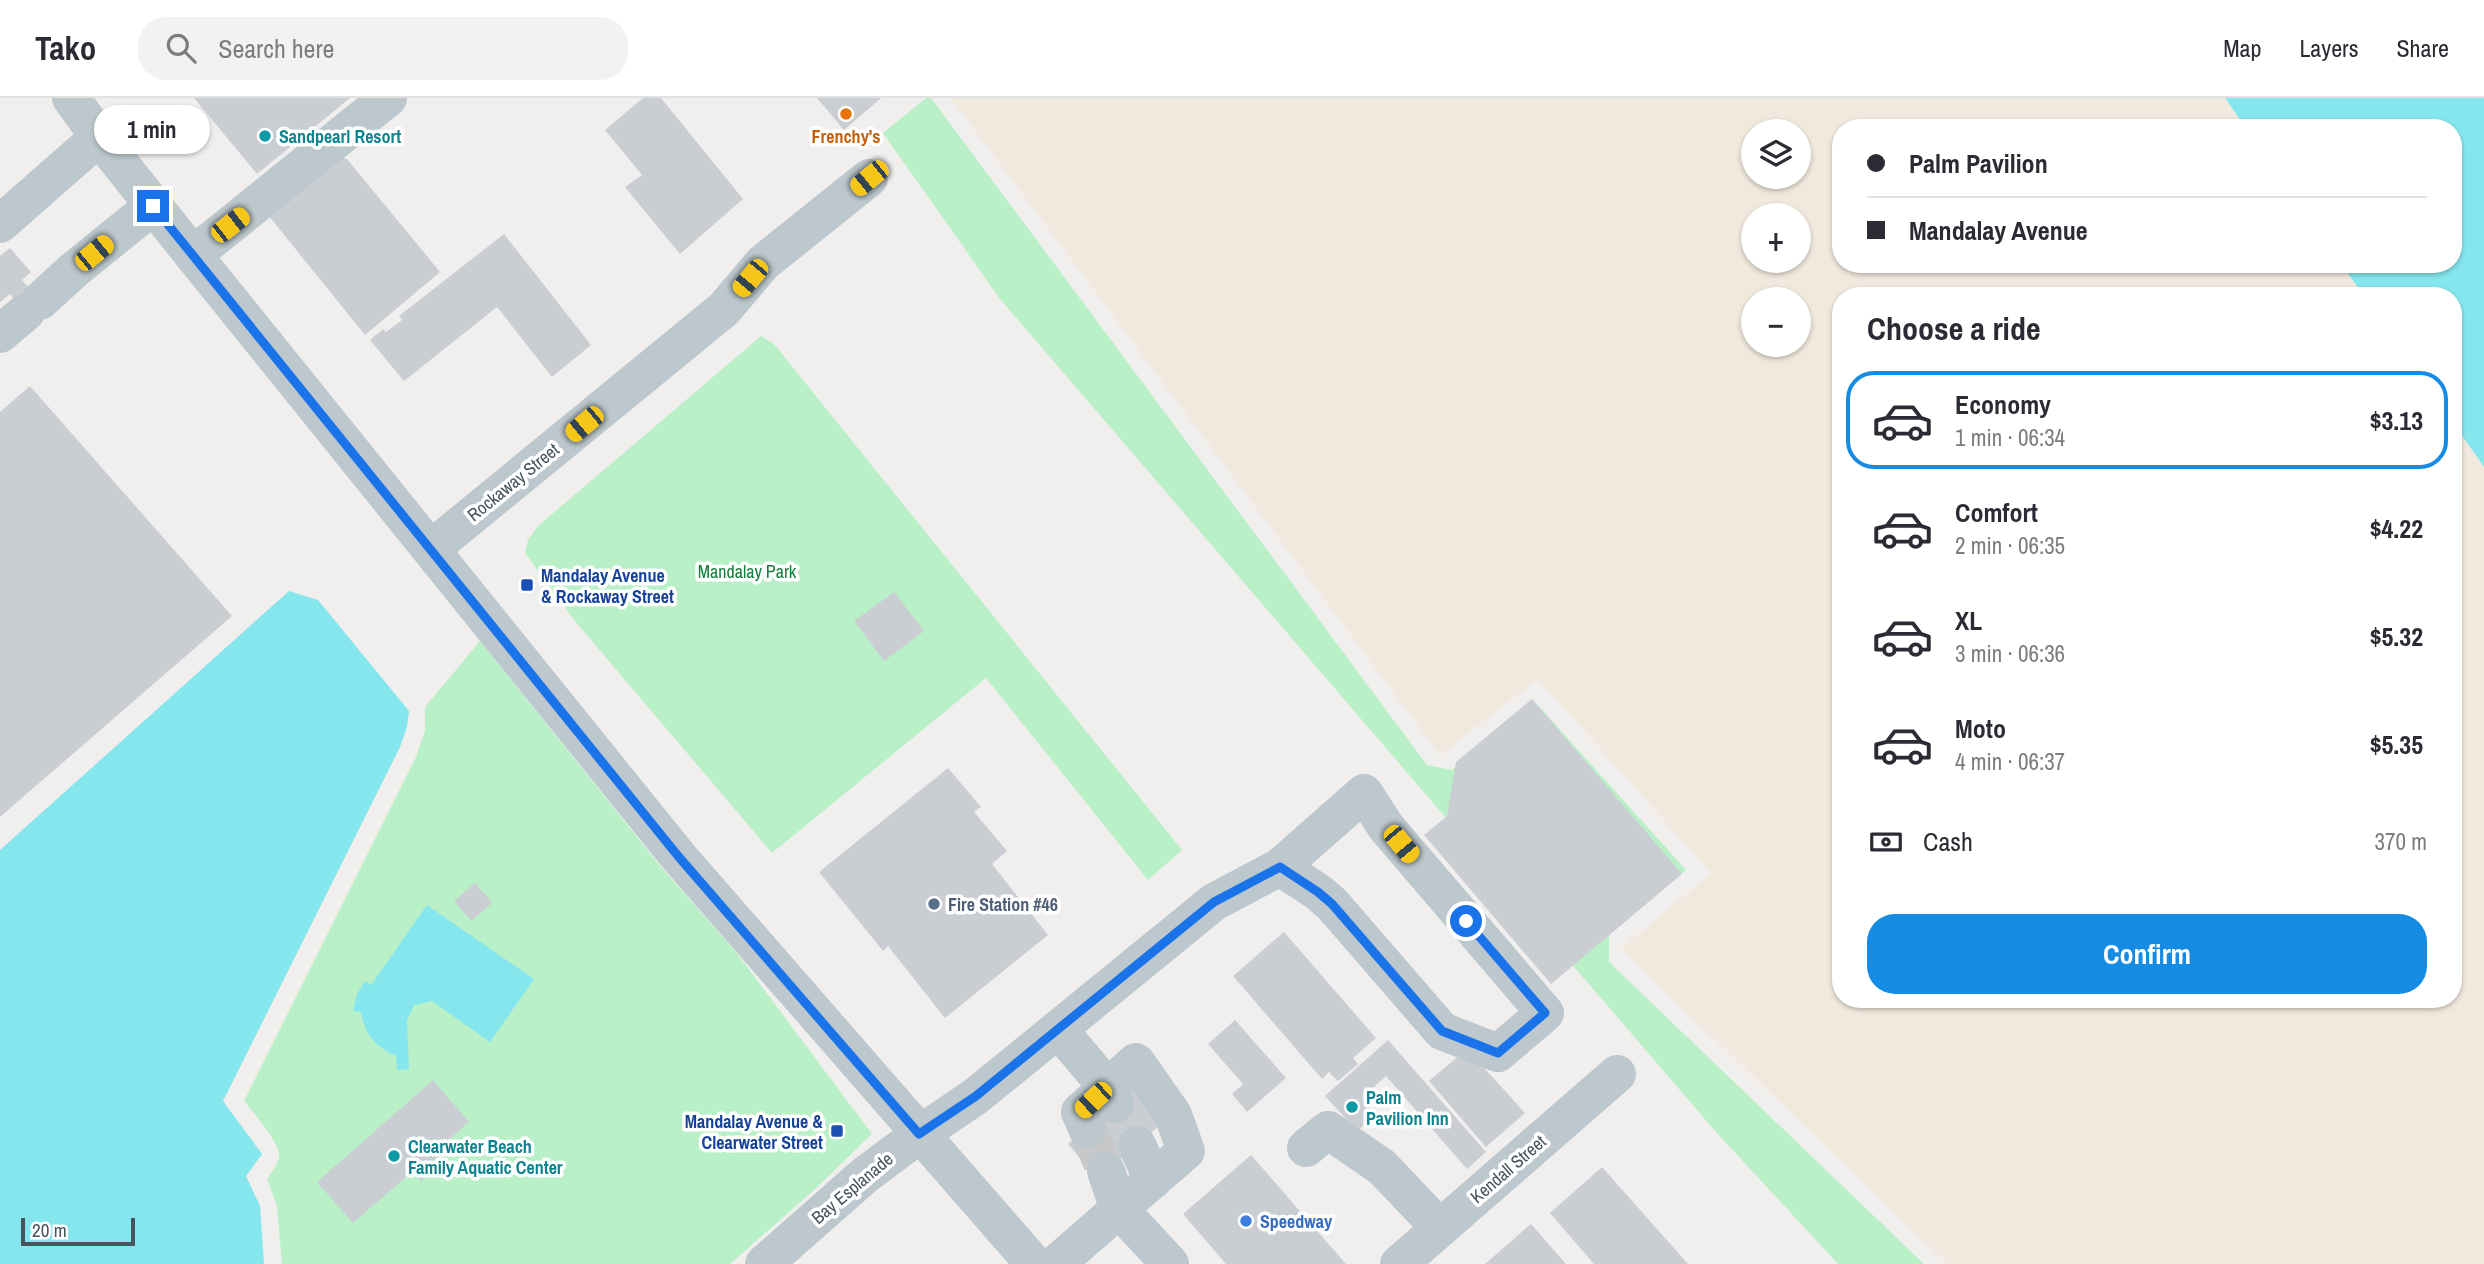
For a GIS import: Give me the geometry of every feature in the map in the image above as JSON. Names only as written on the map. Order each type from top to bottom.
[{"type":"street","points":[[71,98],[153,206],[678,856],[1034,1264]]},
{"type":"street","points":[[193,255],[388,98]]},
{"type":"street","points":[[0,224],[99,137]]},
{"type":"street","name":"Rockaway Street","points":[[431,549],[724,309],[762,263],[869,178]]},
{"type":"street","points":[[22,316],[153,206]]},
{"type":"street","name":"Bay Esplanade","points":[[764,1264],[865,1175],[976,1096],[1214,902],[1280,867],[1364,793],[1386,827],[1545,1013],[1498,1053],[1442,1031],[1332,904],[1280,867]]},
{"type":"street","points":[[1058,1029],[1111,1096]]},
{"type":"street","points":[[1056,1264],[1185,1151],[1173,1115],[1136,1062],[1111,1096],[1080,1112],[1087,1128]]},
{"type":"street","name":"Kendall Street","points":[[1399,1264],[1617,1074]]},
{"type":"street","points":[[1306,1148],[1328,1130],[1382,1167],[1440,1228]]},
{"type":"street","points":[[1137,1145],[1153,1180]]},
{"type":"street","points":[[1107,1171],[1119,1209],[1170,1264]]},
{"type":"green space","points":[[926,98],[931,98],[1427,765],[1452,770],[1537,704],[1686,870],[1609,934],[1609,962],[1924,1264],[1838,1264],[1716,1132],[1000,299],[883,133]]},
{"type":"green space","name":"Mandalay Park","points":[[761,336],[774,344],[1182,850],[1148,880],[986,678],[772,853],[574,620],[525,553],[528,540],[538,526]]},
{"type":"green space","points":[[480,641],[662,868],[736,952],[872,1134],[813,1191],[730,1264],[282,1264],[277,1206],[267,1179],[277,1164],[278,1148],[244,1101],[416,757],[425,730],[425,707]]},
{"type":"sand","points":[[951,98],[2225,98],[2240,119],[1832,119],[1832,273],[2347,273],[2358,287],[1832,287],[1832,1008],[2462,1008],[2462,435],[2484,467],[2484,1264],[1948,1264],[1621,949],[1711,873],[1538,679],[1440,755]]},
{"type":"water","points":[[2225,98],[2484,98],[2484,467],[2462,435],[2462,287],[2358,287],[2347,273],[2462,273],[2462,119],[2240,119]]},
{"type":"water","points":[[289,591],[318,600],[409,711],[400,747],[223,1101],[262,1154],[246,1176],[260,1206],[264,1264],[0,1264],[0,850]]},
{"type":"water","points":[[427,905],[534,979],[490,1042],[432,1001],[414,1005],[407,1021],[409,1069],[397,1070],[396,1056],[377,1044],[365,1027],[361,1012],[353,1011],[357,994],[365,981],[371,985]]},
{"type":"building","name":"Sandpearl Resort","points":[[194,98],[350,98],[257,174]]},
{"type":"building","points":[[643,98],[661,98],[743,199],[680,254],[625,187],[642,175],[605,130]]},
{"type":"building","name":"Frenchy's","points":[[817,98],[881,98],[844,130]]},
{"type":"building","points":[[338,156],[347,159],[440,272],[365,335],[268,215]]},
{"type":"building","points":[[504,234],[591,345],[552,377],[497,307],[404,381],[370,340],[383,329],[386,332],[402,320],[399,316]]},
{"type":"building","points":[[10,248],[31,272],[22,280],[42,303],[28,315],[10,294],[0,302],[0,256]]},
{"type":"building","points":[[30,386],[232,616],[0,817],[0,412]]},
{"type":"building","points":[[894,592],[924,631],[884,661],[854,621]]},
{"type":"building","points":[[1532,699],[1682,874],[1551,984],[1424,835],[1447,816],[1456,762]]},
{"type":"building","name":"Fire Station #46","points":[[948,768],[981,807],[974,812],[1007,851],[992,864],[1048,935],[945,1018],[888,946],[883,951],[819,872]]},
{"type":"building","points":[[475,883],[492,903],[471,921],[454,901]]},
{"type":"building","points":[[1284,932],[1376,1038],[1353,1058],[1358,1064],[1338,1081],[1329,1072],[1322,1079],[1233,976]]},
{"type":"building","points":[[1235,1020],[1286,1078],[1247,1112],[1232,1094],[1243,1084],[1208,1044]]},
{"type":"building","name":"Palm Pavilion Inn","points":[[1388,1040],[1486,1152],[1467,1169],[1386,1076],[1362,1098],[1376,1115],[1357,1131],[1325,1096]]},
{"type":"building","points":[[1467,1049],[1525,1113],[1486,1147],[1429,1081]]},
{"type":"building","name":"Clearwater Beach Family Aquatic Center","points":[[433,1080],[469,1122],[436,1151],[444,1161],[421,1181],[413,1171],[353,1223],[317,1182]]},
{"type":"building","points":[[1132,1089],[1162,1123],[1098,1179],[1068,1144]]},
{"type":"building","points":[[1251,1155],[1346,1264],[1226,1264],[1183,1214]]},
{"type":"building","points":[[1602,1167],[1688,1264],[1594,1264],[1550,1213]]},
{"type":"building","points":[[1531,1224],[1566,1264],[1485,1264]]},
{"type":"tunnel","points":[[1087,1128],[1106,1171]]},
{"type":"place","name":"Frenchy's","points":[[846,114]]},
{"type":"place","name":"Sandpearl Resort","points":[[265,136]]},
{"type":"place","name":"Mandalay Avenue & Rockaway Street","points":[[527,585]]},
{"type":"place","name":"Fire Station #46","points":[[934,904]]},
{"type":"place","name":"Palm Pavilion Inn","points":[[1352,1107]]},
{"type":"place","name":"Mandalay Avenue & Clearwater Street","points":[[837,1131]]},
{"type":"place","name":"Clearwater Beach Family Aquatic Center","points":[[394,1156]]},
{"type":"place","name":"Speedway","points":[[1246,1221]]},
{"type":"route","points":[[153,206],[678,856],[919,1134],[976,1096],[1214,902],[1280,867],[1332,904],[1442,1031],[1498,1053],[1545,1013],[1466,921]]}]
